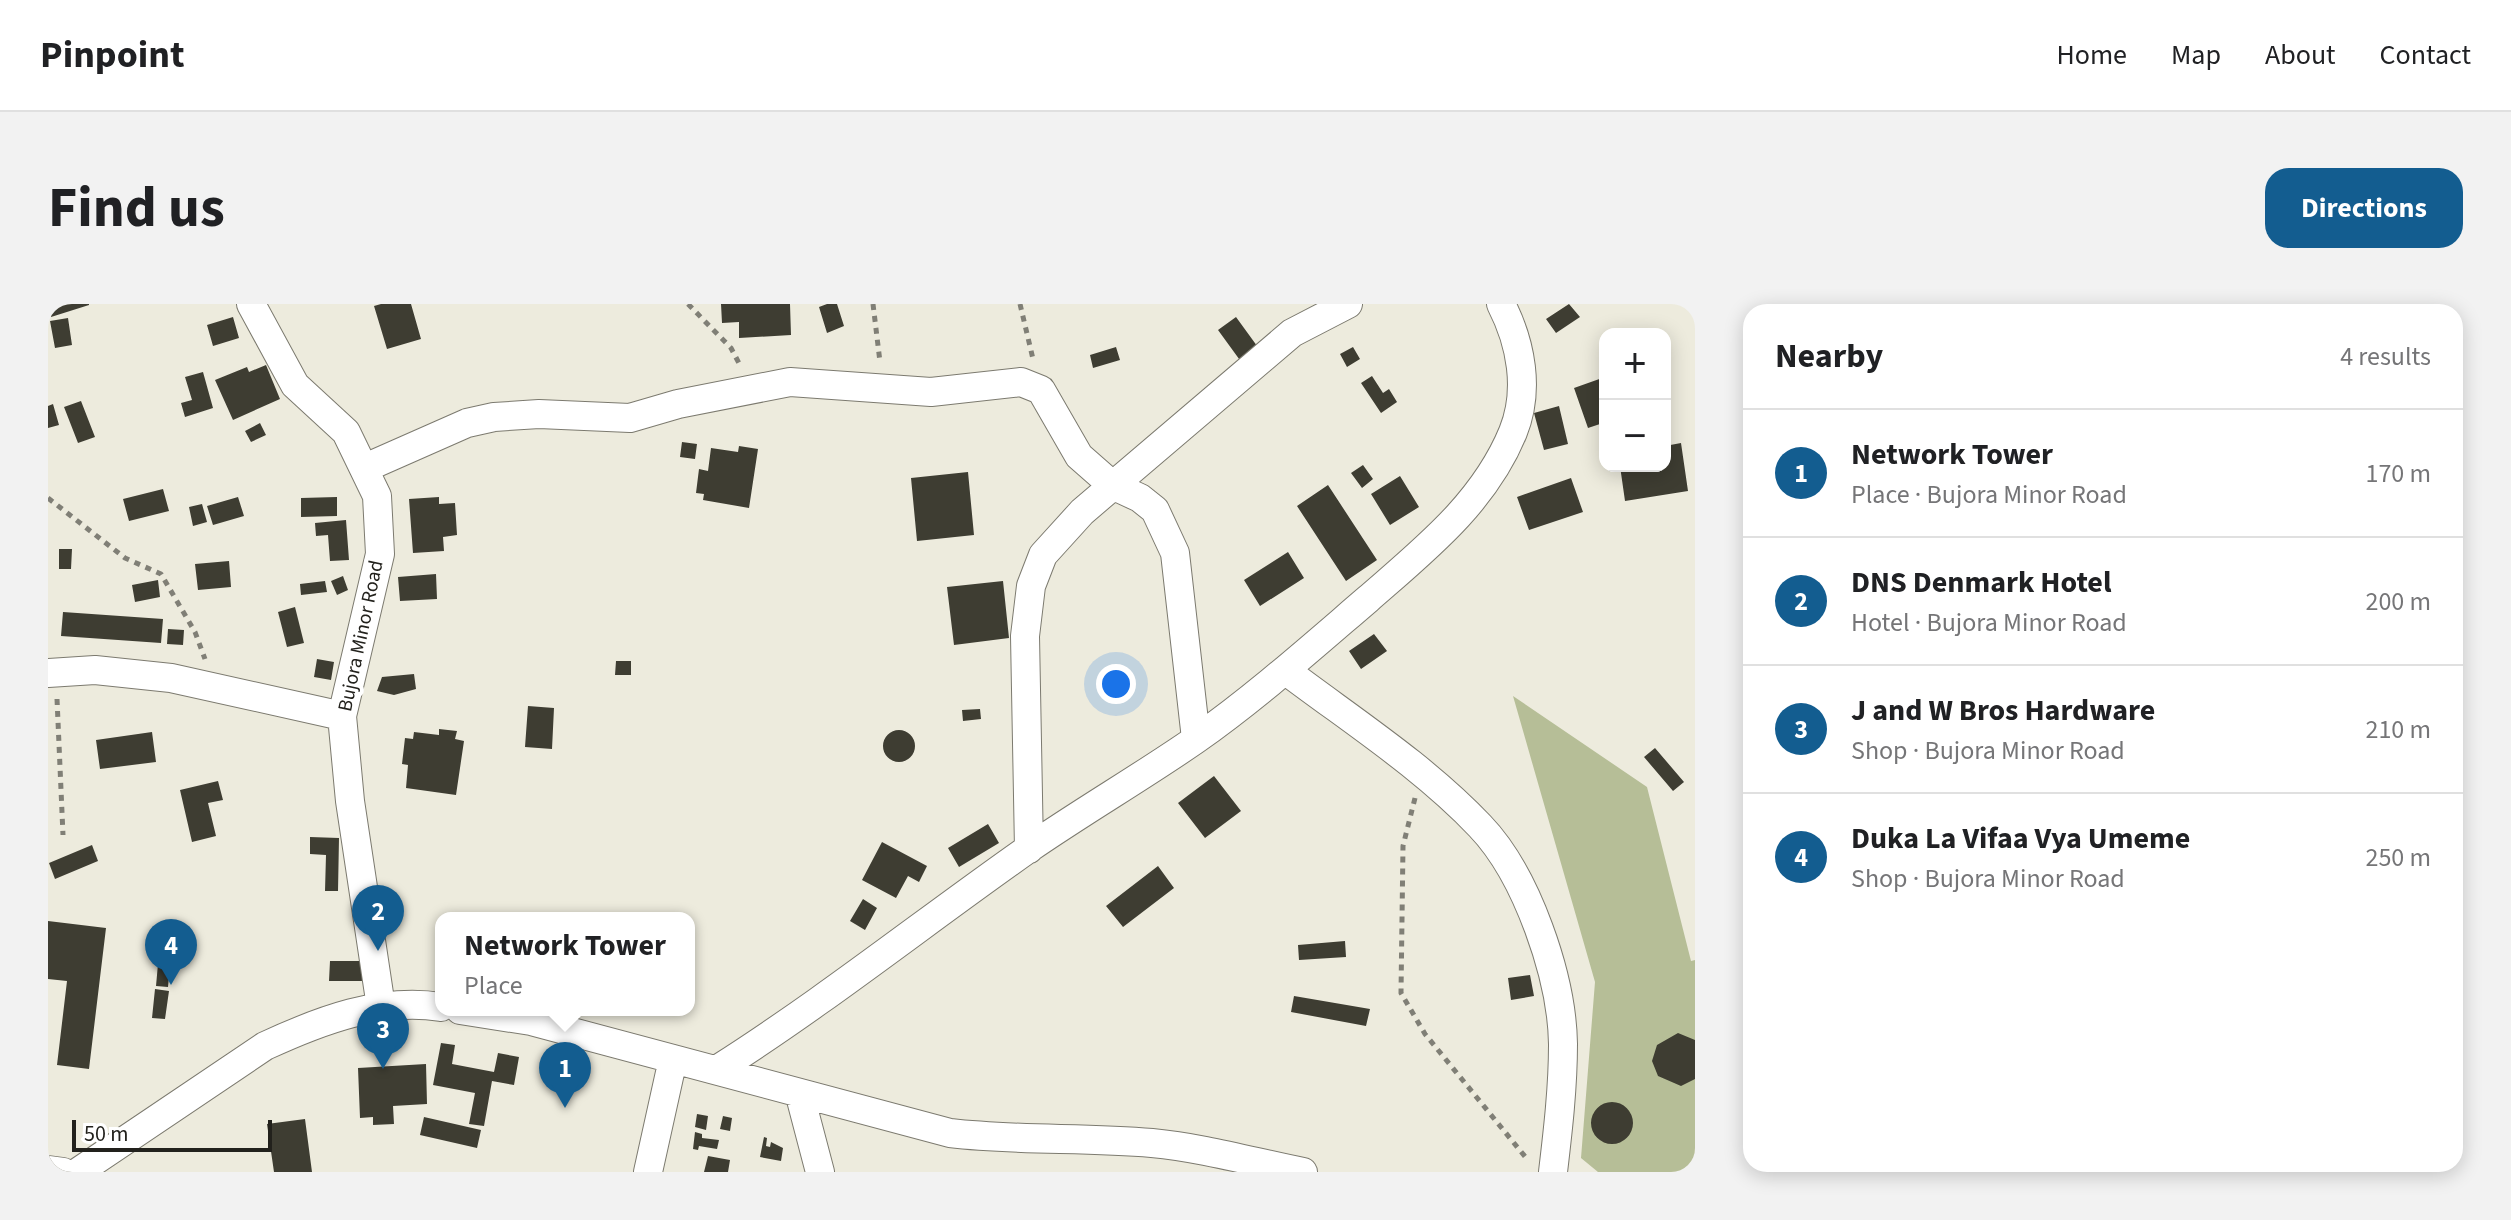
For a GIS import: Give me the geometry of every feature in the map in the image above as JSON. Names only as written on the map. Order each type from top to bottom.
[{"type":"street","name":"Bujora Minor Road","points":[[251,304],[295,385],[346,432],[377,496],[380,554],[342,716],[350,801],[381,1007]]},
{"type":"street","points":[[1029,849],[1025,636],[1031,586],[1043,555],[1082,512],[1112,485],[1292,333],[1348,304]]},
{"type":"street","points":[[718,1069],[774,1034],[1029,849],[1196,739],[1285,670],[1460,517],[1513,431],[1522,375],[1513,327],[1501,304]]},
{"type":"street","points":[[365,468],[486,419],[539,414],[630,418],[752,390],[806,382],[943,392],[1008,383],[1033,384],[1046,398],[1073,449],[1112,485],[1149,504],[1175,553],[1196,739]]},
{"type":"street","points":[[1285,670],[1452,799],[1496,844],[1513,870],[1540,932],[1561,1014],[1561,1109],[1541,1166]]},
{"type":"street","points":[[52,673],[116,671],[216,686],[342,716]]},
{"type":"street","points":[[78,1172],[265,1046],[326,1021],[381,1007],[435,1007]]},
{"type":"street","points":[[499,1016],[531,1021],[718,1069],[800,1096],[950,1133],[1011,1140],[1149,1143],[1200,1148],[1303,1172]]},
{"type":"street","points":[[648,1172],[673,1059]]},
{"type":"street","points":[[800,1096],[820,1172]]},
{"type":"street","points":[[48,1170],[63,1172]]},
{"type":"path","points":[[688,304],[731,348],[752,390]]},
{"type":"path","points":[[873,304],[883,387]]},
{"type":"path","points":[[1020,304],[1032,344],[1033,384]]},
{"type":"path","points":[[48,498],[117,553],[161,574],[195,632],[216,686]]},
{"type":"path","points":[[52,673],[63,835]]},
{"type":"path","points":[[1421,773],[1403,846],[1401,993],[1425,1034],[1541,1166]]},
{"type":"green space","points":[[1513,696],[1647,787],[1691,961],[1695,960],[1695,1172],[1598,1172],[1581,1158],[1595,982]]},
{"type":"building","points":[[48,304],[89,304],[89,305],[51,317]]},
{"type":"building","points":[[411,304],[421,339],[387,349],[374,306]]},
{"type":"building","points":[[721,304],[790,304],[791,335],[739,338],[739,322],[722,323]]},
{"type":"building","points":[[837,304],[844,326],[827,333],[819,307]]},
{"type":"building","points":[[1569,304],[1580,317],[1556,333],[1546,319]]},
{"type":"building","points":[[233,317],[239,338],[213,346],[207,325]]},
{"type":"building","points":[[1236,317],[1260,350],[1242,363],[1218,330]]},
{"type":"building","points":[[68,318],[72,345],[55,348],[50,321]]},
{"type":"building","points":[[1116,347],[1120,360],[1093,368],[1090,355]]},
{"type":"building","points":[[1353,347],[1360,359],[1347,367],[1340,354]]},
{"type":"building","points":[[266,365],[280,399],[233,420],[215,380],[247,367],[249,372]]},
{"type":"building","points":[[203,372],[213,408],[185,417],[181,403],[192,400],[185,377]]},
{"type":"building","points":[[1372,376],[1383,393],[1389,389],[1397,402],[1381,413],[1361,383]]},
{"type":"building","points":[[1599,379],[1599,424],[1588,428],[1574,388]]},
{"type":"building","points":[[81,401],[95,437],[78,443],[64,407]]},
{"type":"building","points":[[53,404],[59,425],[48,428],[48,406]]},
{"type":"building","points":[[1559,406],[1568,444],[1544,450],[1534,413]]},
{"type":"building","points":[[260,423],[266,435],[251,442],[245,431]]},
{"type":"building","points":[[682,442],[697,444],[695,459],[680,457]]},
{"type":"building","points":[[1681,443],[1688,491],[1625,501],[1621,472],[1671,472],[1671,445]]},
{"type":"building","points":[[739,446],[758,449],[749,508],[703,500],[704,494],[696,493],[699,469],[708,471],[711,448],[738,452]]},
{"type":"building","points":[[1363,465],[1373,479],[1362,488],[1351,473]]},
{"type":"building","points":[[968,472],[974,535],[917,541],[911,478]]},
{"type":"building","points":[[1400,476],[1419,507],[1390,525],[1371,494]]},
{"type":"building","points":[[1571,478],[1583,512],[1529,530],[1517,497]]},
{"type":"building","points":[[1328,485],[1377,560],[1346,581],[1297,506]]},
{"type":"building","points":[[163,489],[169,511],[129,521],[123,499]]},
{"type":"building","points":[[238,497],[244,516],[213,525],[207,506]]},
{"type":"building","points":[[337,497],[337,516],[301,517],[301,498]]},
{"type":"building","points":[[439,497],[439,504],[455,503],[457,535],[443,537],[444,551],[413,553],[409,499]]},
{"type":"building","points":[[202,504],[207,522],[193,526],[189,507]]},
{"type":"building","points":[[346,520],[349,560],[330,561],[328,535],[316,536],[315,523]]},
{"type":"building","points":[[59,549],[72,549],[71,569],[59,569]]},
{"type":"building","points":[[1288,552],[1304,578],[1260,606],[1244,580]]},
{"type":"building","points":[[229,561],[231,587],[198,590],[195,564]]},
{"type":"building","points":[[436,574],[437,599],[400,601],[398,577]]},
{"type":"building","points":[[343,576],[348,590],[337,595],[331,581]]},
{"type":"building","points":[[158,580],[160,597],[135,602],[132,585]]},
{"type":"building","points":[[325,581],[327,592],[301,595],[300,584]]},
{"type":"building","points":[[1003,581],[1009,638],[954,645],[947,587]]},
{"type":"building","points":[[295,607],[304,643],[287,647],[278,612]]},
{"type":"building","points":[[63,612],[163,619],[161,643],[61,636]]},
{"type":"building","points":[[168,629],[184,630],[183,645],[167,644]]},
{"type":"building","points":[[1374,634],[1387,651],[1361,669],[1349,651]]},
{"type":"building","points":[[317,659],[334,662],[331,680],[314,677]]},
{"type":"building","points":[[616,661],[631,661],[631,675],[615,675]]},
{"type":"building","points":[[414,674],[416,689],[394,695],[377,691],[382,677]]},
{"type":"building","points":[[528,706],[554,708],[552,749],[525,747]]},
{"type":"building","points":[[980,709],[981,719],[963,721],[962,710]]},
{"type":"building","points":[[439,729],[457,731],[455,739],[464,741],[456,795],[406,788],[408,765],[402,764],[405,738],[413,739],[414,732],[439,735]]},
{"type":"building","points":[[899,730],[911,734],[915,746],[911,758],[899,762],[887,758],[883,746],[887,734]]},
{"type":"building","points":[[152,732],[156,762],[100,769],[96,740]]},
{"type":"building","points":[[1655,748],[1684,782],[1673,791],[1644,757]]},
{"type":"building","points":[[1214,776],[1241,811],[1205,838],[1178,803]]},
{"type":"building","points":[[218,781],[223,800],[208,803],[216,836],[192,842],[180,790]]},
{"type":"building","points":[[988,824],[999,843],[959,867],[948,848]]},
{"type":"building","points":[[310,837],[339,838],[338,891],[325,891],[326,855],[310,854]]},
{"type":"building","points":[[882,842],[927,866],[919,882],[908,876],[896,898],[862,880]]},
{"type":"building","points":[[92,845],[98,861],[55,879],[49,863]]},
{"type":"building","points":[[1158,866],[1174,888],[1123,927],[1106,906]]},
{"type":"building","points":[[863,899],[877,908],[865,930],[850,921]]},
{"type":"building","points":[[48,921],[106,928],[89,1069],[57,1065],[67,981],[48,979]]},
{"type":"building","points":[[1345,941],[1346,957],[1299,960],[1298,945]]},
{"type":"building","points":[[159,953],[171,954],[168,987],[156,986]]},
{"type":"building","points":[[330,961],[369,961],[369,981],[329,981]]},
{"type":"building","points":[[1530,975],[1534,996],[1511,1000],[1508,978]]},
{"type":"building","points":[[155,989],[169,991],[165,1019],[152,1018]]},
{"type":"building","points":[[1294,996],[1370,1009],[1366,1026],[1291,1012]]},
{"type":"building","points":[[1678,1033],[1695,1040],[1695,1079],[1681,1086],[1658,1076],[1652,1061],[1657,1045]]},
{"type":"building","points":[[441,1043],[455,1045],[452,1064],[494,1072],[498,1053],[519,1057],[514,1085],[492,1081],[484,1126],[469,1124],[475,1093],[433,1085]]},
{"type":"building","points":[[426,1064],[427,1104],[393,1106],[394,1124],[373,1125],[373,1117],[360,1118],[358,1068]]},
{"type":"building","points":[[1612,1102],[1627,1108],[1633,1123],[1627,1138],[1612,1144],[1597,1138],[1591,1123],[1597,1108]]},
{"type":"building","points":[[697,1114],[708,1116],[706,1130],[695,1127]]},
{"type":"building","points":[[723,1116],[732,1118],[730,1131],[720,1129]]},
{"type":"building","points":[[424,1117],[481,1130],[477,1148],[420,1135]]},
{"type":"building","points":[[305,1119],[312,1172],[274,1172],[267,1124]]},
{"type":"building","points":[[695,1132],[702,1134],[702,1138],[719,1140],[717,1149],[699,1146],[698,1150],[693,1149]]},
{"type":"building","points":[[764,1137],[767,1138],[766,1146],[770,1147],[771,1142],[783,1148],[781,1161],[760,1157]]},
{"type":"building","points":[[708,1156],[730,1160],[728,1172],[704,1172]]},
{"type":"place","name":"DNS Denmark Hotel","points":[[378,951]]},
{"type":"place","name":"Duka La Vifaa Vya Umeme","points":[[171,985]]},
{"type":"place","name":"J and W Bros Hardware","points":[[383,1069]]},
{"type":"place","name":"Network Tower","points":[[565,1108]]}]
